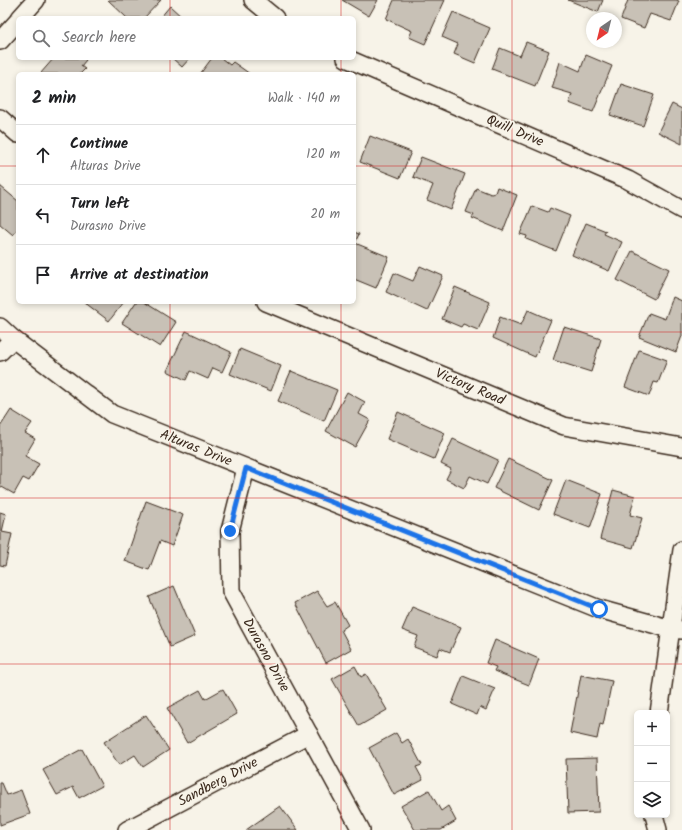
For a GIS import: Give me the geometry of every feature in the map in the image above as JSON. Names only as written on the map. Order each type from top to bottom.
[{"type":"street","points":[[22,16],[36,0]]},
{"type":"street","points":[[253,0],[273,16]]},
{"type":"street","points":[[0,41],[16,23]]},
{"type":"street","name":"Quill Drive","points":[[351,60],[628,180],[682,210]]},
{"type":"street","points":[[0,118],[16,132]]},
{"type":"street","name":"Victory Road","points":[[271,304],[564,426],[682,447]]},
{"type":"street","name":"Alturas Drive","points":[[0,327],[13,339],[112,414],[599,609],[676,629]]},
{"type":"street","points":[[0,352],[13,339]]},
{"type":"street","name":"Durasno Drive","points":[[246,468],[230,531],[231,591],[361,830]]},
{"type":"street","points":[[660,710],[676,629],[682,550]]},
{"type":"street","name":"Sandberg Drive","points":[[127,830],[309,734]]},
{"type":"street","points":[[655,818],[658,830]]},
{"type":"building","points":[[108,0],[161,0],[146,16],[125,16]]},
{"type":"building","points":[[342,0],[378,0],[369,16]]},
{"type":"building","points":[[394,0],[445,0],[425,44],[409,37],[412,31],[386,19]]},
{"type":"building","points":[[568,0],[603,0],[598,12]]},
{"type":"building","points":[[628,0],[679,1],[671,21],[650,14],[644,28],[622,19]]},
{"type":"building","points":[[170,6],[181,16],[162,16]]},
{"type":"building","points":[[453,12],[490,28],[475,63],[454,54],[458,44],[442,37]]},
{"type":"building","points":[[526,42],[549,51],[535,86],[492,69],[500,48],[520,56]]},
{"type":"building","points":[[586,55],[612,66],[593,112],[569,103],[572,94],[552,88],[560,62],[580,71]]},
{"type":"building","points":[[52,60],[86,60],[81,66],[85,69],[82,72],[42,72]]},
{"type":"building","points":[[174,60],[188,60],[182,67]]},
{"type":"building","points":[[210,60],[224,60],[230,65],[233,62],[247,72],[202,72]]},
{"type":"building","points":[[621,84],[654,95],[643,126],[610,115]]},
{"type":"building","points":[[672,104],[682,109],[682,144],[658,132]]},
{"type":"building","points":[[370,136],[411,152],[400,178],[360,162]]},
{"type":"building","points":[[421,157],[465,174],[451,210],[427,200],[433,185],[413,177]]},
{"type":"building","points":[[0,186],[16,199],[16,231],[13,235],[0,224]]},
{"type":"building","points":[[497,187],[517,195],[503,231],[472,218],[474,215],[466,212],[476,188],[491,194],[495,193]]},
{"type":"building","points":[[532,206],[548,212],[550,208],[570,216],[556,251],[526,239],[527,236],[520,234]]},
{"type":"building","points":[[586,223],[606,231],[604,234],[622,242],[609,271],[572,255]]},
{"type":"building","points":[[356,233],[359,234],[356,241]]},
{"type":"building","points":[[356,243],[389,257],[376,288],[356,280]]},
{"type":"building","points":[[632,251],[669,269],[654,299],[617,280]]},
{"type":"building","points":[[420,266],[443,276],[427,311],[386,292],[394,273],[413,281]]},
{"type":"building","points":[[455,287],[490,302],[478,330],[463,324],[461,327],[442,319]]},
{"type":"building","points":[[673,297],[682,301],[682,336],[676,352],[639,337],[649,313],[665,319]]},
{"type":"building","points":[[87,304],[122,304],[109,321]]},
{"type":"building","points":[[135,304],[147,304],[176,322],[160,347],[122,323]]},
{"type":"building","points":[[528,310],[551,320],[535,357],[493,338],[500,317],[521,325]]},
{"type":"building","points":[[564,327],[601,339],[591,372],[553,360]]},
{"type":"building","points":[[186,331],[231,352],[222,372],[213,368],[208,379],[190,371],[186,380],[167,371]]},
{"type":"building","points":[[240,349],[281,366],[271,391],[230,374]]},
{"type":"building","points":[[639,350],[667,360],[658,383],[654,382],[649,396],[625,387]]},
{"type":"building","points":[[291,371],[337,390],[324,421],[278,401]]},
{"type":"building","points":[[347,392],[365,402],[359,414],[370,420],[355,447],[326,431]]},
{"type":"building","points":[[11,410],[32,423],[25,433],[35,439],[25,456],[39,464],[29,481],[23,478],[14,494],[0,486],[0,427]]},
{"type":"building","points":[[398,412],[445,433],[434,459],[387,439]]},
{"type":"building","points":[[453,439],[498,460],[487,484],[470,476],[464,488],[446,479],[451,469],[441,464]]},
{"type":"building","points":[[508,459],[553,480],[539,510],[494,488]]},
{"type":"building","points":[[566,480],[602,494],[590,528],[553,514]]},
{"type":"building","points":[[613,490],[635,496],[630,515],[642,518],[633,548],[600,539]]},
{"type":"building","points":[[146,501],[183,515],[172,546],[160,541],[149,570],[125,561]]},
{"type":"building","points":[[0,512],[6,514],[2,532],[12,534],[5,566],[0,565]]},
{"type":"building","points":[[174,586],[195,636],[170,647],[149,597]]},
{"type":"building","points":[[317,591],[327,606],[335,602],[348,625],[341,630],[351,649],[326,663],[295,603]]},
{"type":"building","points":[[412,607],[461,627],[450,652],[440,648],[437,656],[414,647],[418,636],[402,630]]},
{"type":"building","points":[[495,640],[539,659],[529,685],[494,671],[496,667],[486,663]]},
{"type":"building","points":[[355,666],[361,677],[366,674],[387,710],[359,726],[332,679]]},
{"type":"building","points":[[581,675],[612,681],[603,725],[600,724],[597,739],[570,733]]},
{"type":"building","points":[[463,676],[495,689],[486,710],[480,707],[477,715],[452,704]]},
{"type":"building","points":[[223,689],[237,714],[187,743],[167,708],[200,690],[205,699]]},
{"type":"building","points":[[146,715],[169,750],[143,767],[135,755],[119,765],[104,742]]},
{"type":"building","points":[[396,733],[402,743],[408,739],[422,765],[416,767],[423,780],[394,795],[369,748]]},
{"type":"building","points":[[82,749],[102,786],[79,798],[73,787],[57,795],[43,770]]},
{"type":"building","points":[[597,758],[599,812],[568,813],[566,759]]},
{"type":"building","points":[[0,783],[2,783],[7,795],[21,790],[30,814],[0,825]]},
{"type":"building","points":[[429,790],[441,811],[448,806],[456,821],[441,830],[415,830],[401,806]]},
{"type":"building","points":[[280,806],[298,830],[246,830]]},
{"type":"route","points":[[230,531],[246,468],[599,609]]}]
